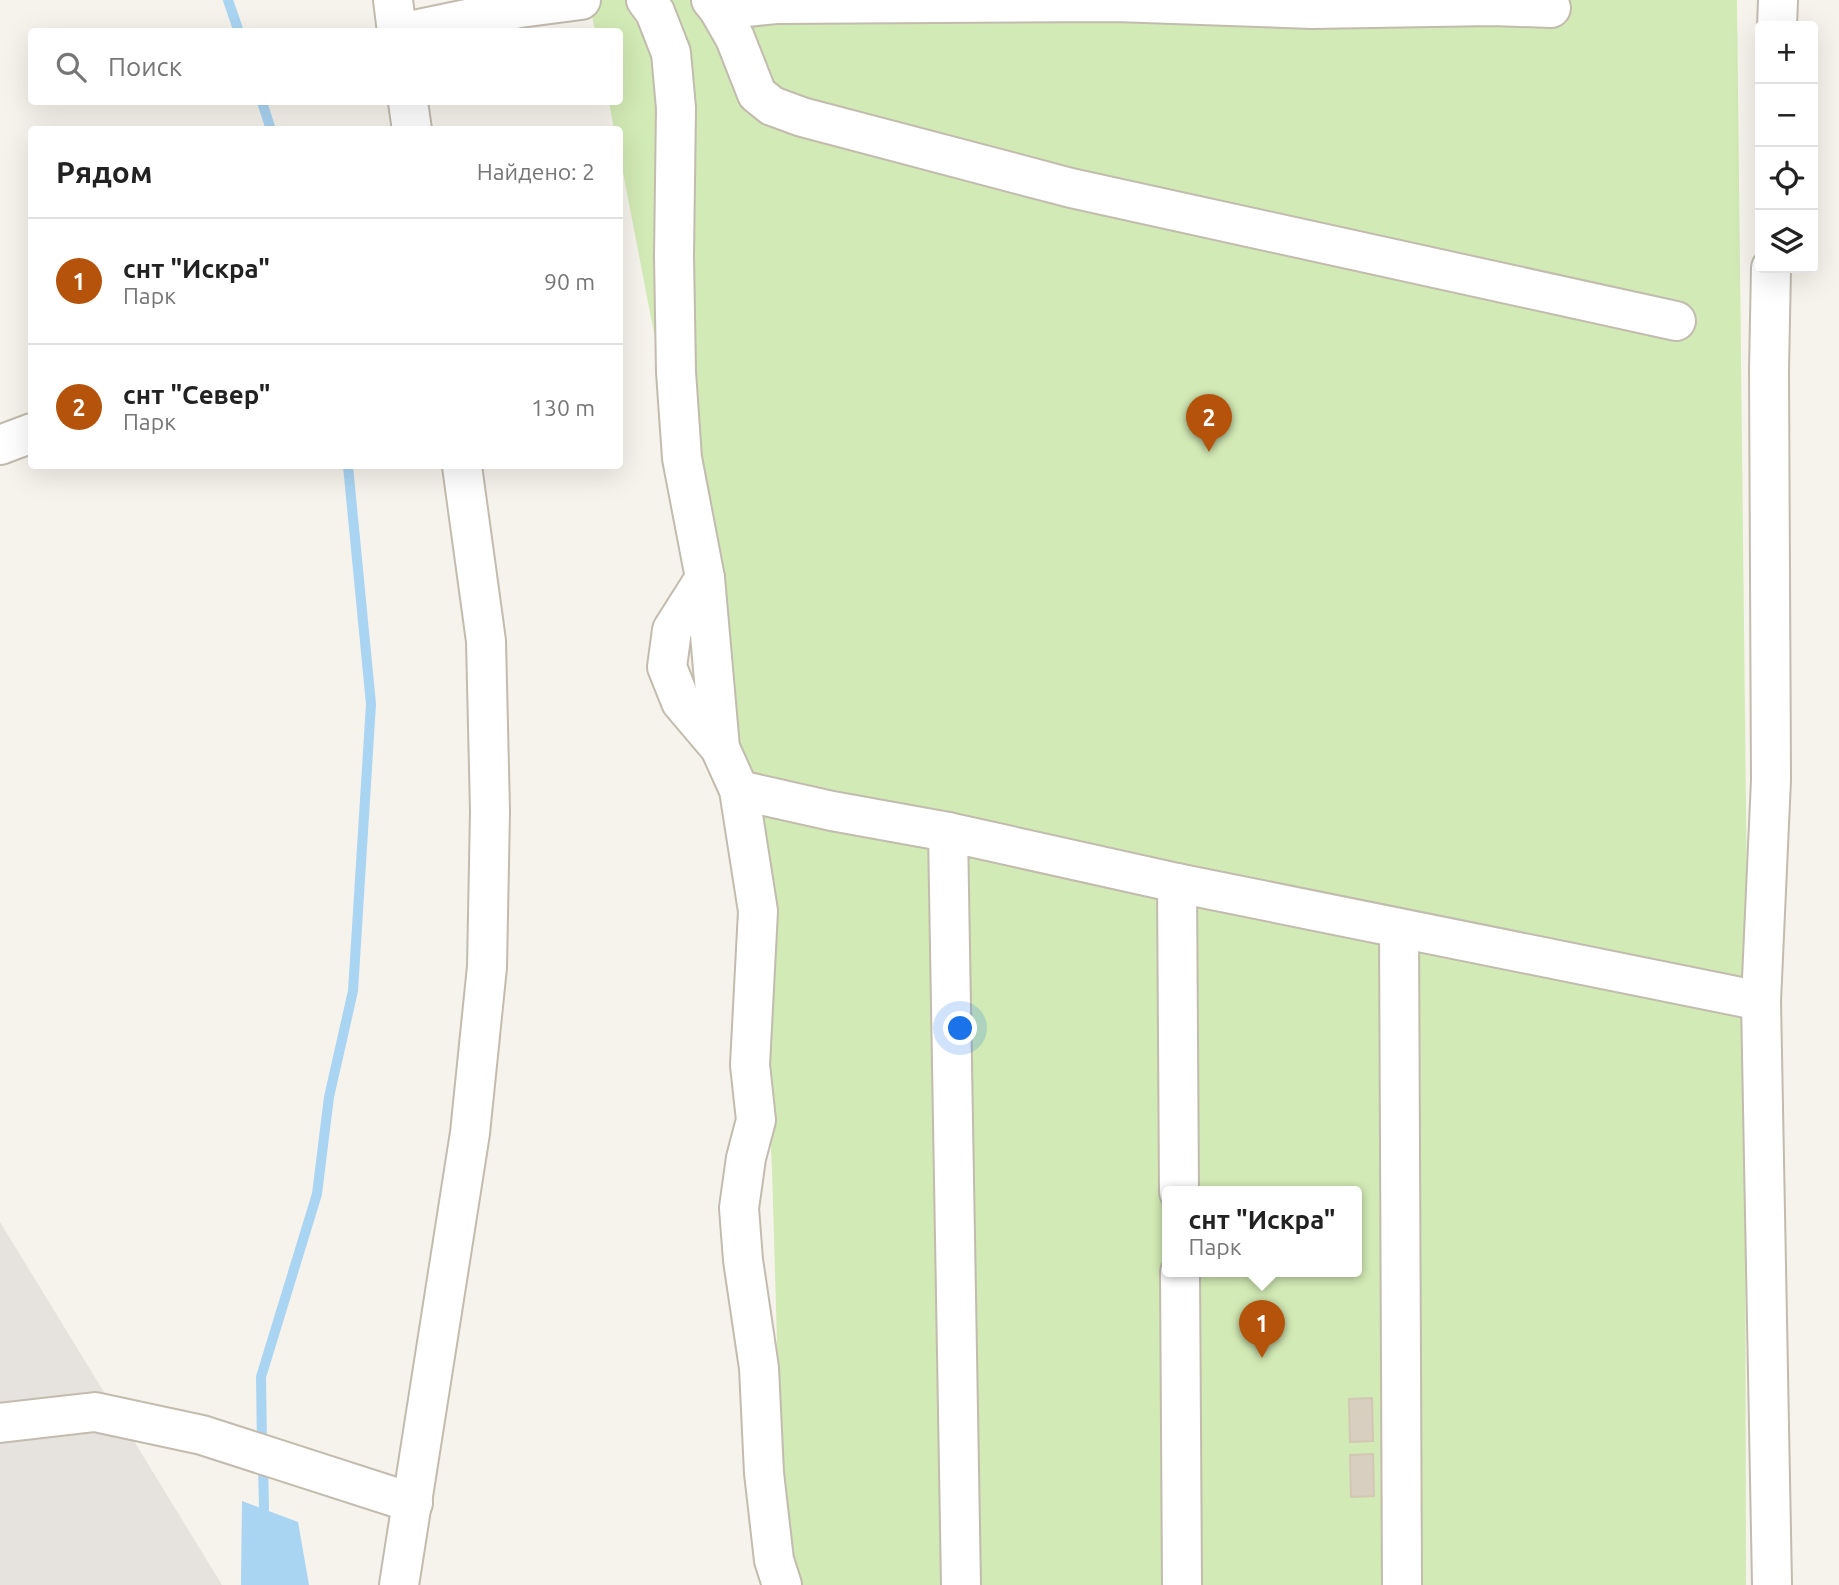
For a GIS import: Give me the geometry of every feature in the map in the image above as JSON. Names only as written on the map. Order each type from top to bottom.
[{"type":"street","points":[[393,0],[396,28]]},
{"type":"street","points":[[423,28],[520,8],[581,0]]},
{"type":"street","points":[[646,0],[656,12],[671,53],[676,108],[674,256],[676,372],[682,458],[705,578],[720,748],[739,790],[758,911],[750,1065],[757,1119],[746,1158],[739,1208],[743,1260],[759,1368],[764,1473],[774,1560],[782,1585]]},
{"type":"street","points":[[1777,21],[1778,0]]},
{"type":"street","points":[[715,5],[1089,2],[1312,9],[1493,6],[1551,8]]},
{"type":"street","points":[[715,5],[735,38],[757,94],[772,106],[802,117],[1070,188],[1676,321]]},
{"type":"street","points":[[408,105],[411,126]]},
{"type":"street","points":[[1771,273],[1771,780],[1761,1001],[1772,1585]]},
{"type":"street","points":[[0,445],[28,434]]},
{"type":"street","points":[[400,1585],[470,1133],[487,967],[490,811],[486,641],[461,469]]},
{"type":"street","points":[[739,790],[1399,929],[1761,1001]]},
{"type":"street","points":[[948,832],[961,1585]]},
{"type":"street","points":[[1177,883],[1179,1186]]},
{"type":"street","points":[[1399,929],[1402,1585]]},
{"type":"street","points":[[1180,1277],[1182,1585]]},
{"type":"street","points":[[0,1423],[95,1412],[202,1435],[413,1503]]},
{"type":"shaded area","points":[[0,1222],[222,1585],[0,1585]]},
{"type":"green space","points":[[589,0],[1737,0],[1748,985],[750,772],[734,747],[623,173],[623,126],[613,126],[610,105],[623,105],[623,28],[594,28]]},
{"type":"green space","points":[[752,808],[1745,1012],[1746,1585],[784,1585],[772,1168]]},
{"type":"water","points":[[242,1501],[298,1522],[309,1585],[241,1585]]},
{"type":"building","points":[[1372,1398],[1373,1441],[1350,1442],[1349,1399]]},
{"type":"building","points":[[1373,1454],[1374,1496],[1351,1497],[1350,1455]]},
{"type":"waterway","points":[[228,0],[238,28]]},
{"type":"waterway","points":[[263,105],[270,126]]},
{"type":"waterway","points":[[262,1445],[261,1377],[317,1194],[329,1097],[353,991],[371,704],[348,469]]},
{"type":"waterway","points":[[263,1464],[264,1509]]},
{"type":"place","name":"снт \"Север\"","points":[[1209,452]]},
{"type":"place","name":"снт \"Искра\"","points":[[1262,1358]]}]
